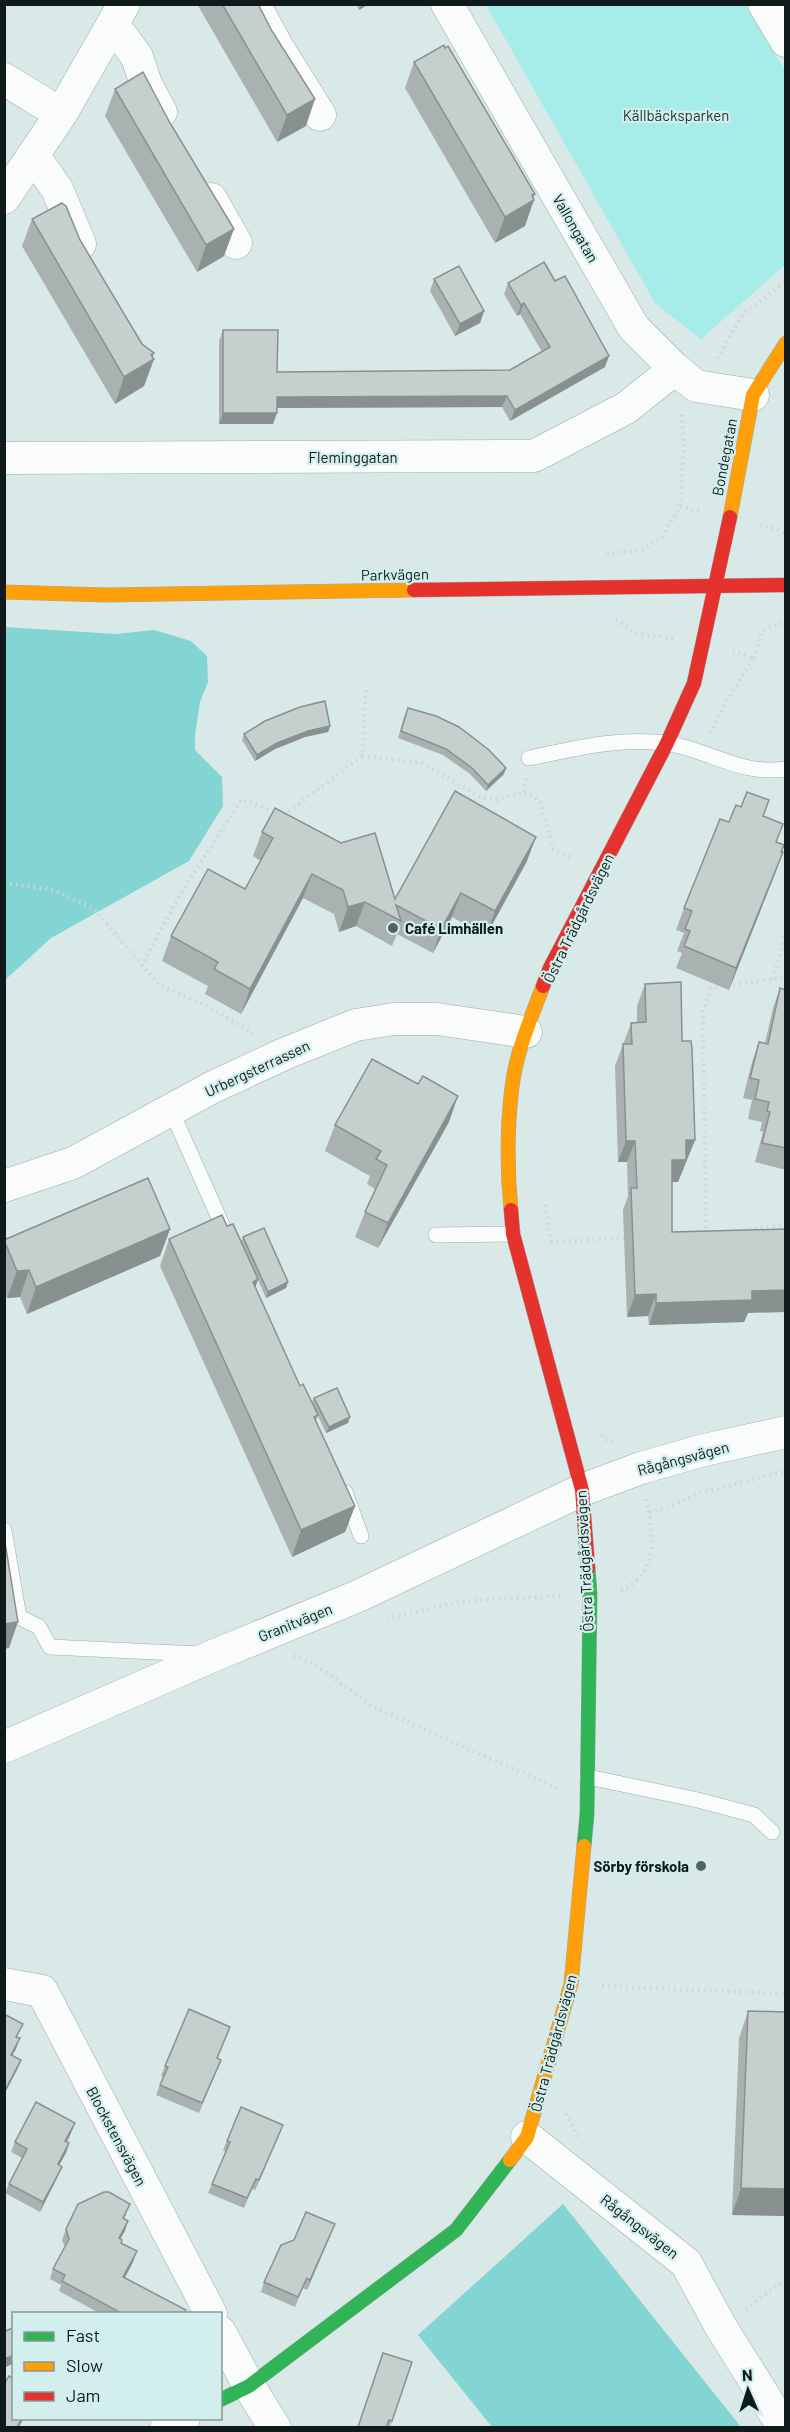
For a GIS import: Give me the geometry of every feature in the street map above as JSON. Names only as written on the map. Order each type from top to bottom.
[{"type":"street","points":[[254,4],[320,115]]},
{"type":"street","name":"Vallongatan","points":[[447,4],[634,328],[695,373]]},
{"type":"street","points":[[764,4],[786,40]]},
{"type":"street","points":[[4,198],[61,114],[118,14]]},
{"type":"street","points":[[118,14],[146,84],[171,133]]},
{"type":"street","points":[[4,79],[61,114]]},
{"type":"street","points":[[33,155],[57,189],[92,266]]},
{"type":"street","points":[[195,174],[236,243]]},
{"type":"street","name":"Bondegatan","points":[[716,586],[753,395],[786,343]]},
{"type":"street","points":[[695,373],[753,395]]},
{"type":"street","name":"Fleminggatan","points":[[4,458],[534,456],[695,373]]},
{"type":"street","name":"Parkvägen","points":[[4,592],[107,596],[786,585]]},
{"type":"street","name":"Östra Trädgårdsvägen","points":[[222,2399],[249,2386],[456,2230],[527,2137],[571,1984],[587,1814],[590,1594],[582,1490],[513,1234],[507,1171],[512,1085],[526,1032],[550,968],[667,743],[694,683],[716,586]]},
{"type":"street","name":"Urbergsterrassen","points":[[4,1186],[73,1163],[213,1087],[284,1054],[356,1025],[394,1019],[437,1019],[526,1032]]},
{"type":"street","name":"Rågångsvägen","points":[[582,1490],[641,1468],[704,1450],[786,1432]]},
{"type":"street","name":"Granitvägen","points":[[4,1747],[215,1654],[356,1597],[582,1490]]},
{"type":"street","name":"Blockstensvägen","points":[[4,1984],[42,1991],[210,2312]]},
{"type":"street","name":"Rågångsvägen","points":[[527,2137],[686,2263],[721,2327],[784,2427]]},
{"type":"street","points":[[222,2336],[249,2386],[275,2427]]},
{"type":"street","points":[[166,2427],[180,2420]]},
{"type":"lane","points":[[529,758],[618,741],[667,743],[747,770],[786,769]]},
{"type":"lane","points":[[171,1110],[204,1189],[235,1252]]},
{"type":"lane","points":[[436,1235],[513,1234]]},
{"type":"lane","points":[[340,1481],[350,1501],[361,1536]]},
{"type":"lane","points":[[4,1530],[19,1617],[39,1627],[50,1647],[215,1654]]},
{"type":"lane","points":[[588,1777],[698,1800],[754,1815],[772,1832]]},
{"type":"path","points":[[680,507],[684,447],[682,414],[695,373],[744,314],[786,282]]},
{"type":"path","points":[[614,619],[637,634],[705,641],[754,657]]},
{"type":"path","points":[[699,753],[754,657],[762,631],[774,625],[786,623]]},
{"type":"path","points":[[362,756],[366,688]]},
{"type":"path","points":[[141,966],[181,893],[242,799],[286,816],[362,756],[422,763],[480,797],[496,800],[524,792],[540,801],[553,849],[571,857]]},
{"type":"path","points":[[4,883],[54,890],[94,909],[159,985],[205,1005],[244,1030],[271,1042],[284,1054]]},
{"type":"path","points":[[773,979],[786,932]]},
{"type":"path","points":[[706,1234],[703,1011],[711,988],[773,979],[786,980]]},
{"type":"path","points":[[544,1201],[553,1253]]},
{"type":"path","points":[[740,1231],[786,1226]]},
{"type":"path","points":[[694,1235],[717,1233]]},
{"type":"path","points":[[551,1242],[638,1238]]},
{"type":"path","points":[[590,1594],[612,1593],[630,1586],[642,1574],[651,1557],[653,1538],[637,1448],[615,1445],[604,1439],[598,1428]]},
{"type":"path","points":[[650,1515],[701,1493],[786,1472]]},
{"type":"path","points":[[244,1643],[275,1648],[317,1666],[374,1707],[555,1786],[587,1814]]},
{"type":"path","points":[[571,1984],[786,1994]]},
{"type":"path","points":[[721,2327],[786,2279]]},
{"type":"green space","name":"Källbäcksparken","points":[[486,5],[746,5],[785,71],[785,265],[701,339],[655,303]]},
{"type":"shaded area","points":[[5,627],[116,634],[154,630],[191,641],[207,656],[208,682],[200,702],[195,750],[222,777],[223,806],[189,861],[51,938],[5,980]]},
{"type":"shaded area","points":[[563,2204],[741,2427],[492,2427],[418,2335]]},
{"type":"building","points":[[222,4],[258,4],[272,31],[315,99],[287,115]]},
{"type":"building","points":[[444,45],[445,48],[448,46],[535,194],[532,195],[534,200],[505,217],[414,62]]},
{"type":"building","points":[[143,72],[170,123],[234,229],[206,245],[115,89]]},
{"type":"building","points":[[62,203],[66,206],[80,240],[142,344],[154,353],[151,355],[154,359],[124,377],[32,219]]},
{"type":"building","points":[[544,262],[555,281],[565,276],[609,356],[515,410],[507,396],[277,397],[277,413],[223,413],[223,330],[278,330],[277,372],[510,370],[550,347],[524,303],[521,305],[508,283]]},
{"type":"building","points":[[459,266],[484,311],[460,324],[434,279]]},
{"type":"building","points":[[325,701],[330,726],[308,731],[277,743],[257,755],[244,734],[265,721],[300,707]]},
{"type":"building","points":[[408,708],[436,716],[459,727],[489,750],[506,768],[488,785],[472,768],[446,749],[401,731]]},
{"type":"building","points":[[455,791],[536,837],[495,911],[461,893],[441,929],[396,905],[401,921],[365,902],[348,907],[343,890],[312,874],[250,989],[214,969],[218,962],[171,936],[208,869],[245,889],[273,838],[262,832],[275,808],[341,843],[375,833],[395,899]]},
{"type":"building","points":[[747,792],[769,800],[763,816],[783,824],[776,842],[784,845],[736,968],[684,946],[690,931],[685,929],[692,911],[684,908],[720,819],[729,822],[736,805],[741,807]]},
{"type":"building","points":[[681,982],[682,1041],[691,1041],[692,1048],[695,1140],[686,1140],[686,1160],[672,1160],[672,1232],[786,1229],[786,1290],[752,1291],[752,1300],[656,1303],[656,1294],[635,1295],[631,1188],[637,1188],[635,1141],[626,1141],[623,1044],[632,1044],[631,1023],[646,1022],[645,984]]},
{"type":"building","points":[[780,988],[786,990],[786,1148],[762,1143],[770,1112],[767,1111],[769,1102],[755,1099],[759,1080],[750,1078],[759,1042],[768,1044]]},
{"type":"building","points":[[372,1059],[418,1084],[423,1076],[458,1096],[388,1223],[365,1212],[387,1165],[376,1159],[381,1151],[335,1125]]},
{"type":"building","points":[[148,1178],[170,1229],[36,1287],[29,1270],[17,1271],[4,1240]]},
{"type":"building","points":[[222,1215],[227,1226],[233,1224],[258,1279],[253,1282],[300,1386],[303,1384],[318,1415],[314,1417],[355,1506],[301,1530],[169,1239]]},
{"type":"building","points":[[264,1228],[288,1282],[268,1292],[243,1237]]},
{"type":"building","points":[[337,1388],[350,1417],[329,1427],[314,1398]]},
{"type":"building","points":[[4,1536],[18,1622],[4,1624]]},
{"type":"building","points":[[189,2009],[230,2027],[217,2058],[221,2060],[202,2103],[160,2085],[168,2067],[165,2066]]},
{"type":"building","points":[[748,2011],[786,2012],[786,2189],[741,2188]]},
{"type":"building","points":[[4,2014],[23,2024],[16,2037],[20,2038],[11,2055],[21,2060],[4,2092]]},
{"type":"building","points":[[36,2102],[75,2123],[65,2141],[69,2143],[58,2164],[62,2167],[43,2202],[9,2184],[27,2149],[15,2142]]},
{"type":"building","points":[[241,2107],[283,2125],[259,2180],[256,2179],[247,2198],[212,2184],[230,2142],[227,2141]]},
{"type":"building","points":[[104,2192],[109,2192],[130,2204],[123,2218],[128,2221],[119,2238],[122,2240],[121,2243],[137,2251],[123,2277],[186,2310],[185,2312],[119,2312],[62,2281],[65,2275],[53,2269],[69,2239],[66,2229],[78,2204]]},
{"type":"building","points":[[306,2212],[335,2224],[310,2280],[307,2278],[298,2297],[264,2282],[281,2245],[294,2240]]},
{"type":"building","points":[[12,2328],[12,2356],[4,2359],[4,2332]]},
{"type":"building","points":[[383,2353],[412,2362],[392,2421],[389,2420],[386,2427],[358,2427]]},
{"type":"building","points":[[9,2376],[12,2378],[12,2420],[21,2420],[17,2427],[4,2427],[4,2384]]},
{"type":"traffic: fast","points":[[584,1846],[587,1814],[590,1594],[588,1568]]},
{"type":"traffic: fast","points":[[222,2399],[249,2386],[456,2230],[510,2160]]},
{"type":"traffic: slow","points":[[730,517],[753,395],[786,343]]},
{"type":"traffic: slow","points":[[4,592],[107,595],[414,590]]},
{"type":"traffic: slow","points":[[511,1210],[508,1149],[512,1087],[520,1048],[543,986]]},
{"type":"traffic: slow","points":[[510,2160],[527,2137],[571,1984],[584,1846]]},
{"type":"traffic: jam","points":[[543,986],[550,968],[667,743],[694,683],[730,517]]},
{"type":"traffic: jam","points":[[414,590],[786,585]]},
{"type":"traffic: jam","points":[[511,1210],[513,1234],[582,1490],[588,1568]]},
{"type":"place","name":"Café Limhällen","points":[[393,928]]},
{"type":"place","name":"Sörby förskola","points":[[701,1866]]}]
